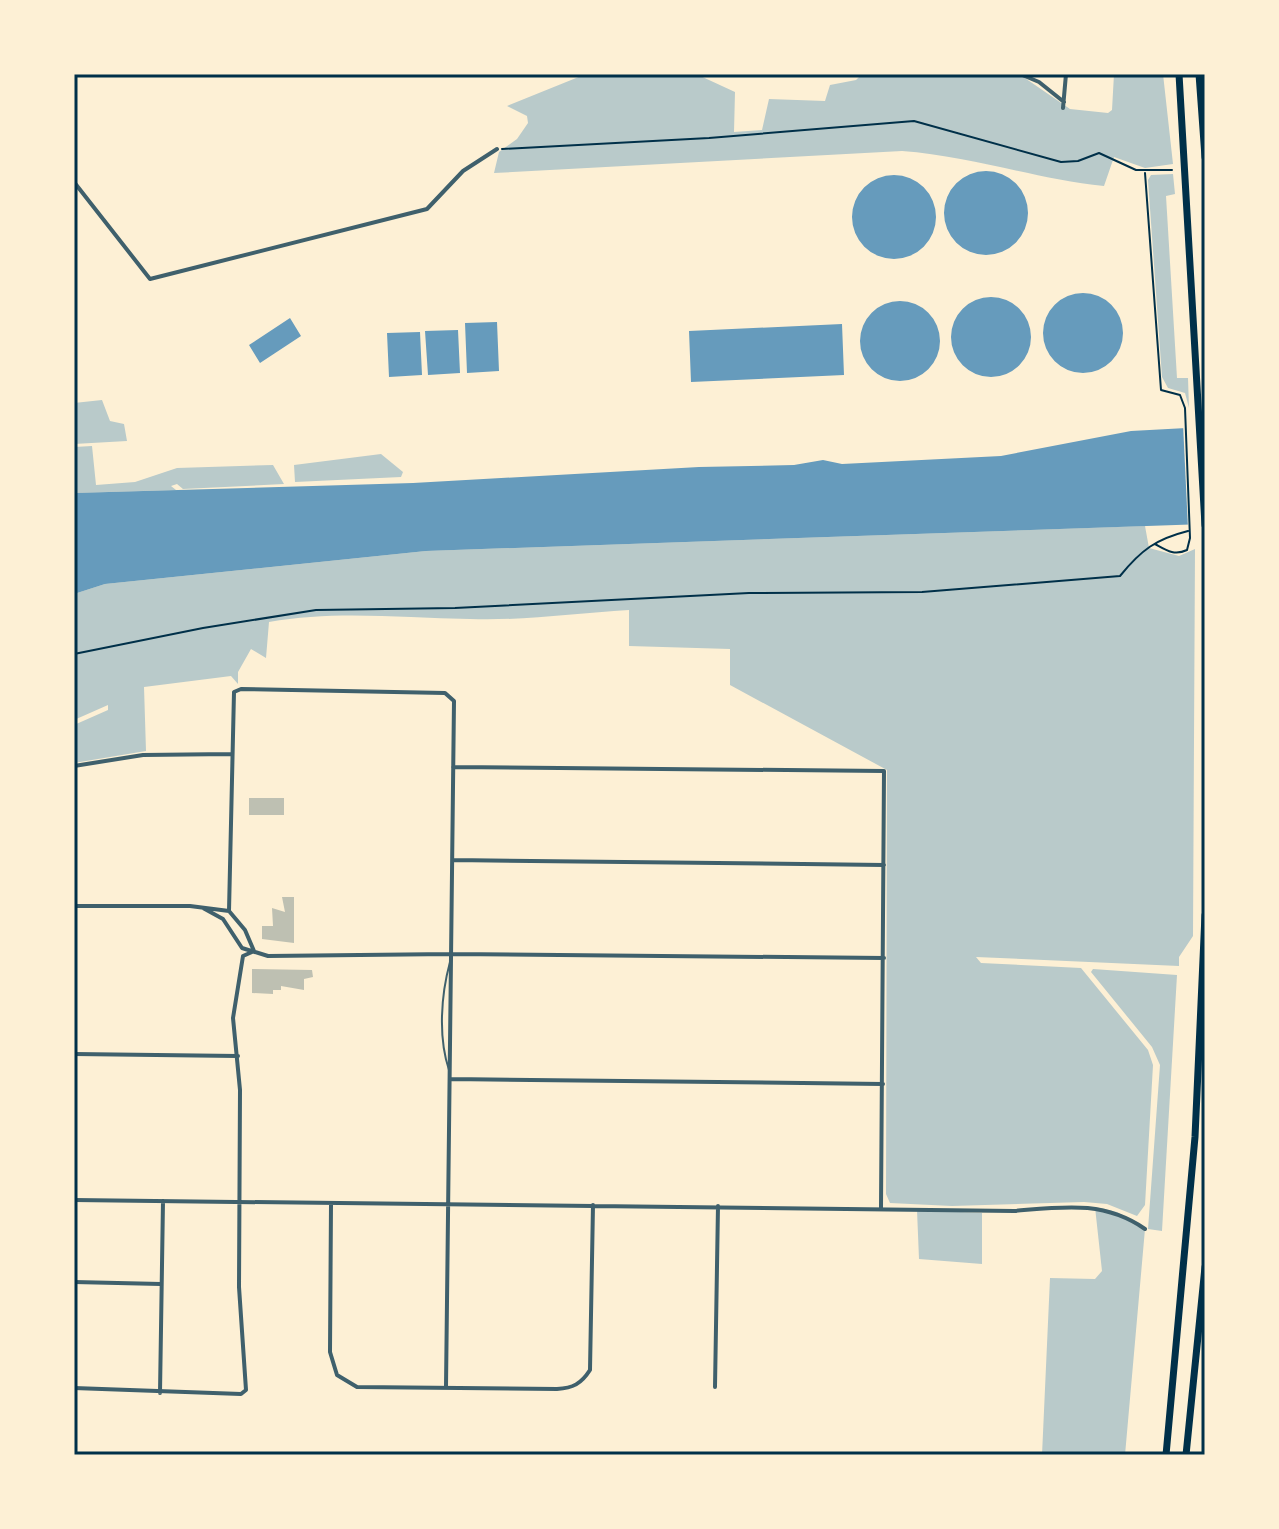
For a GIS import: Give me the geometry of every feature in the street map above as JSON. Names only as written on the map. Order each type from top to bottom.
[{"type":"highway","points":[[1179,74],[1205,525]]},
{"type":"highway","points":[[1199,74],[1205,157]]},
{"type":"highway","points":[[1166,1455],[1194,1153],[1205,915]]},
{"type":"highway","points":[[1186,1455],[1205,1267]]},
{"type":"street","points":[[1020,74],[1039,82],[1064,105],[1066,74]]},
{"type":"street","points":[[74,182],[150,279],[427,209],[463,171],[497,149]]},
{"type":"street","points":[[254,951],[245,930],[229,911],[234,692],[241,689],[445,693],[454,701],[446,1387]]},
{"type":"street","points":[[74,766],[143,755],[231,754]]},
{"type":"street","points":[[453,767],[884,771],[881,1208]]},
{"type":"street","points":[[453,860],[884,865]]},
{"type":"street","points":[[74,906],[229,911]]},
{"type":"street","points":[[203,908],[223,919],[242,948],[268,956],[451,954],[884,958]]},
{"type":"street","points":[[74,1388],[241,1394],[246,1390],[239,1287],[238,1056],[233,1018],[243,956],[254,951]]},
{"type":"street","points":[[74,1054],[238,1056]]},
{"type":"street","points":[[451,1079],[883,1084]]},
{"type":"street","points":[[74,1200],[1014,1211],[1085,1206],[1117,1212],[1145,1229]]},
{"type":"street","points":[[160,1393],[163,1201]]},
{"type":"street","points":[[331,1203],[330,1352],[337,1375],[357,1387],[560,1389],[583,1380],[591,1365],[593,1205]]},
{"type":"street","points":[[715,1387],[718,1206]]},
{"type":"street","points":[[74,1282],[161,1284]]},
{"type":"path","points":[[497,149],[709,138],[914,121],[1061,162],[1078,161],[1099,153],[1145,172],[1172,170]]},
{"type":"path","points":[[1145,172],[1161,390],[1180,395],[1185,408],[1190,538],[1187,550],[1181,553],[1171,553],[1152,543]]},
{"type":"path","points":[[74,654],[277,614],[749,593],[922,592],[1071,582],[1120,576],[1140,551],[1152,543],[1188,531]]},
{"type":"shaded area","points":[[586,74],[696,74],[735,92],[734,132],[762,130],[769,99],[825,101],[830,85],[856,80],[862,74],[1019,74],[1070,109],[1108,113],[1112,110],[1114,74],[1163,74],[1173,164],[1145,168],[1114,157],[1104,186],[902,151],[494,173],[499,152],[517,139],[528,123],[527,116],[507,106]]},
{"type":"shaded area","points":[[1173,174],[1175,194],[1166,196],[1177,378],[1188,378],[1189,408],[1185,393],[1168,388],[1162,377],[1148,180],[1151,175]]},
{"type":"shaded area","points":[[102,400],[110,421],[124,424],[127,441],[74,444],[74,403]]},
{"type":"shaded area","points":[[92,446],[96,485],[135,482],[177,468],[273,465],[284,484],[183,489],[177,484],[171,486],[176,490],[74,493],[74,447]]},
{"type":"shaded area","points":[[381,454],[403,472],[401,477],[295,482],[294,465]]},
{"type":"shaded area","points":[[1145,526],[1149,548],[1179,556],[1195,549],[1193,936],[1179,957],[1179,966],[976,957],[981,963],[1081,968],[1148,1050],[1153,1065],[1145,1205],[1137,1216],[1107,1204],[1084,1202],[952,1206],[890,1203],[886,1194],[887,770],[730,685],[730,649],[629,646],[629,610],[509,619],[319,616],[269,622],[266,658],[251,649],[238,672],[238,684],[231,676],[144,687],[146,751],[74,763],[74,725],[108,710],[108,705],[74,720],[74,594],[105,584],[426,551]]},
{"type":"shaded area","points":[[1093,969],[1177,975],[1162,1231],[1148,1229],[1160,1065],[1152,1047],[1091,972]]},
{"type":"shaded area","points":[[1095,1207],[1117,1212],[1145,1229],[1125,1455],[1042,1455],[1050,1278],[1095,1279],[1102,1271]]},
{"type":"shaded area","points":[[917,1210],[982,1213],[982,1264],[919,1259]]},
{"type":"water","points":[[978,171],[994,171],[1010,178],[1021,189],[1028,213],[1025,229],[1016,243],[994,255],[978,255],[962,248],[951,237],[944,221],[944,205],[951,189],[962,178]]},
{"type":"water","points":[[894,175],[917,182],[929,194],[936,217],[929,240],[917,252],[894,259],[871,252],[859,240],[852,217],[859,194],[871,182]]},
{"type":"water","points":[[1083,293],[1098,296],[1111,305],[1120,318],[1123,333],[1120,348],[1111,361],[1098,370],[1083,373],[1068,370],[1055,361],[1046,348],[1043,333],[1046,318],[1055,305],[1068,296]]},
{"type":"water","points":[[983,297],[999,297],[1013,303],[1025,315],[1031,337],[1025,359],[1013,371],[999,377],[983,377],[969,371],[957,359],[951,345],[951,329],[957,315],[969,303]]},
{"type":"water","points":[[900,301],[915,304],[928,313],[937,326],[940,341],[937,356],[928,369],[915,378],[900,381],[885,378],[872,369],[863,356],[860,341],[863,326],[872,313],[885,304]]},
{"type":"water","points":[[290,318],[301,336],[260,363],[249,345]]},
{"type":"water","points":[[497,322],[499,371],[467,373],[465,323]]},
{"type":"water","points":[[842,324],[844,375],[691,382],[689,331]]},
{"type":"water","points":[[458,330],[460,373],[428,375],[425,331]]},
{"type":"water","points":[[420,332],[422,375],[389,377],[387,333]]},
{"type":"water","points":[[1205,427],[1205,524],[426,551],[105,584],[74,594],[74,493],[413,483],[699,467],[794,465],[823,460],[842,464],[1001,456],[1131,431]]},
{"type":"pier","points":[[1205,423],[1205,528],[1188,528],[1183,424]]},
{"type":"building","points":[[249,798],[284,798],[284,815],[249,815]]},
{"type":"building","points":[[282,897],[294,897],[294,943],[262,939],[262,926],[273,926],[272,908],[285,912]]},
{"type":"building","points":[[252,969],[312,970],[313,977],[304,979],[304,990],[281,986],[281,990],[273,990],[273,994],[252,993]]}]
